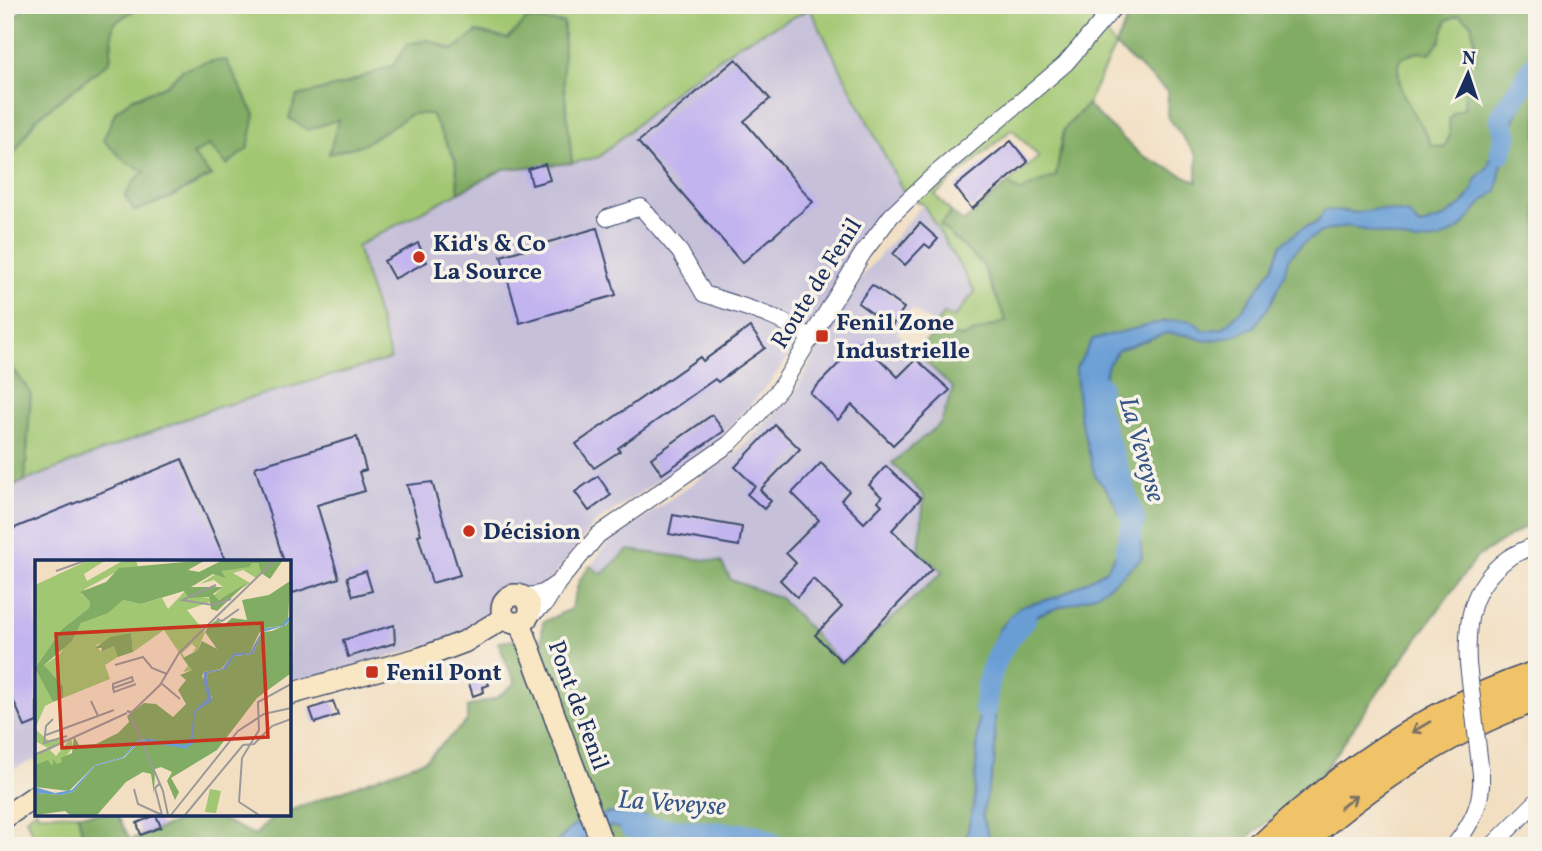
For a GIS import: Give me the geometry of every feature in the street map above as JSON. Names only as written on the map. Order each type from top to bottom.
[{"type":"highway","points":[[1264,846],[1352,772],[1409,734],[1482,696],[1537,675]]},
{"type":"highway","points":[[1296,846],[1364,790],[1419,752],[1490,715],[1537,697]]},
{"type":"street","name":"Route de Fenil","points":[[290,694],[421,658],[464,642],[545,604],[558,583],[598,535],[679,481],[737,435],[780,388],[863,253],[891,216],[934,175],[1065,64],[1116,5]]},
{"type":"street","points":[[607,218],[641,207],[680,252],[704,294],[765,314],[812,339]]},
{"type":"street","points":[[1454,846],[1478,809],[1482,792],[1466,634],[1470,609],[1483,583],[1507,559],[1537,544]]},
{"type":"street","name":"Pont de Fenil","points":[[519,614],[603,846]]},
{"type":"street","points":[[5,817],[35,796]]},
{"type":"street","points":[[1492,846],[1537,801]]},
{"type":"shaded area","points":[[811,9],[905,195],[768,385],[719,440],[595,523],[552,578],[454,638],[290,685],[290,560],[35,560],[35,760],[5,772],[5,489],[211,409],[390,359],[357,246],[504,169],[572,163],[599,157],[676,90],[739,44]]},
{"type":"shaded area","points":[[923,204],[975,292],[954,318],[944,314],[935,325],[912,309],[897,333],[954,388],[941,423],[892,463],[924,496],[919,551],[944,572],[841,663],[780,598],[731,580],[602,575],[590,566],[608,543],[736,453],[794,394],[845,297]]},
{"type":"green space","points":[[26,5],[141,5],[113,24],[110,61],[36,119],[13,155],[5,162],[5,29]]},
{"type":"green space","points":[[141,5],[1088,5],[1115,46],[1087,105],[1064,129],[1056,176],[1020,192],[1007,184],[1039,157],[1012,129],[935,195],[951,212],[940,225],[983,265],[1006,321],[962,337],[936,333],[935,325],[944,314],[954,318],[975,292],[923,204],[905,195],[810,9],[739,44],[676,90],[599,157],[572,163],[563,76],[564,24],[508,39],[477,32],[453,50],[429,40],[394,65],[342,85],[298,96],[339,119],[329,153],[364,144],[411,114],[431,113],[455,159],[459,192],[357,246],[391,359],[211,409],[25,481],[31,393],[5,358],[5,162],[13,155],[36,119],[110,61],[113,24]],"holes":[[[182,70],[241,91],[255,115],[227,164],[209,145],[193,155],[210,177],[167,199],[135,211],[134,181],[146,171],[116,111],[132,99],[167,85]]]},
{"type":"green space","points":[[1134,5],[1537,5],[1537,53],[1521,69],[1487,169],[1476,178],[1473,190],[1463,204],[1443,218],[1419,226],[1408,214],[1378,209],[1357,213],[1338,210],[1301,229],[1281,245],[1273,267],[1244,308],[1223,328],[1204,331],[1165,321],[1114,336],[1093,339],[1095,476],[1109,492],[1126,525],[1117,553],[1105,571],[1058,597],[1020,607],[987,657],[978,723],[974,804],[964,846],[793,846],[764,836],[761,841],[765,846],[576,846],[581,840],[612,826],[640,834],[660,823],[628,814],[606,814],[584,820],[574,826],[554,846],[85,846],[78,816],[118,816],[130,840],[192,816],[213,816],[255,835],[274,816],[290,816],[290,811],[425,760],[467,721],[467,707],[496,698],[515,683],[498,642],[514,640],[526,659],[541,648],[543,622],[571,609],[579,581],[590,566],[602,574],[628,550],[721,562],[731,580],[780,598],[842,663],[943,572],[919,551],[924,496],[892,463],[941,423],[953,388],[914,351],[936,333],[962,337],[1006,321],[983,265],[940,225],[951,212],[963,222],[1007,184],[1020,191],[1056,176],[1064,129],[1087,105],[1141,155],[1197,182],[1197,156],[1167,116],[1168,92],[1115,46]],"holes":[[[1459,15],[1471,23],[1475,41],[1466,78],[1464,109],[1453,113],[1449,120],[1450,135],[1444,148],[1431,145],[1403,94],[1400,58],[1418,52],[1430,53],[1440,41],[1447,20]]]},
{"type":"green space","points":[[1459,15],[1471,23],[1475,41],[1464,109],[1453,113],[1449,120],[1450,135],[1444,148],[1431,145],[1403,94],[1400,58],[1440,41],[1447,20]]},
{"type":"green space","points":[[527,19],[564,23],[563,76],[572,163],[504,169],[459,192],[455,159],[431,114],[411,114],[364,144],[329,154],[339,119],[308,130],[289,118],[297,96],[342,85],[394,65],[407,44],[429,40],[453,50],[477,32],[508,39]]},
{"type":"green space","points":[[226,60],[255,115],[248,148],[227,165],[209,145],[193,155],[211,176],[167,199],[135,211],[125,197],[134,181],[145,171],[127,163],[103,140],[116,111],[132,99],[167,85],[182,70],[206,62]]},
{"type":"green space","points":[[1537,68],[1537,519],[1476,558],[1315,784],[1237,846],[989,846],[983,814],[994,765],[996,733],[986,682],[1001,648],[1016,628],[1026,621],[1088,598],[1116,580],[1142,558],[1124,490],[1106,453],[1098,422],[1102,386],[1108,365],[1118,350],[1166,333],[1187,335],[1206,341],[1254,327],[1271,303],[1288,259],[1303,243],[1321,232],[1347,226],[1417,242],[1461,228],[1482,202],[1497,191],[1511,127],[1523,94]]},
{"type":"green space","points":[[5,358],[31,393],[25,481],[5,489]]},
{"type":"green space","points":[[35,811],[35,816],[78,816],[85,846],[26,846],[35,841],[26,818]]},
{"type":"water","points":[[1537,53],[1532,79],[1506,147],[1497,191],[1482,202],[1461,228],[1440,239],[1417,242],[1347,226],[1321,232],[1303,243],[1288,259],[1271,303],[1254,327],[1230,337],[1206,341],[1187,335],[1166,333],[1118,350],[1108,365],[1102,386],[1098,422],[1106,453],[1124,490],[1140,539],[1142,558],[1099,592],[1026,621],[1007,638],[986,682],[995,711],[994,765],[982,816],[990,840],[989,846],[964,846],[974,804],[980,697],[987,657],[999,629],[1020,607],[1058,597],[1105,571],[1117,553],[1126,525],[1109,492],[1095,476],[1079,414],[1076,368],[1093,339],[1170,321],[1191,321],[1204,331],[1223,328],[1244,308],[1273,267],[1281,245],[1301,229],[1317,223],[1325,210],[1357,213],[1378,209],[1409,214],[1419,226],[1443,218],[1463,204],[1473,190],[1476,178],[1487,168],[1521,69]]},
{"type":"water","points":[[608,813],[640,814],[661,823],[660,831],[640,834],[611,826],[581,840],[576,846],[554,846],[573,826]]},
{"type":"building","points":[[736,59],[770,99],[744,121],[813,202],[742,263],[638,142]]},
{"type":"building","points":[[1011,141],[1028,162],[972,209],[955,187]]},
{"type":"building","points":[[545,164],[550,180],[532,185],[528,169]]},
{"type":"building","points":[[920,223],[938,239],[930,248],[925,244],[905,265],[893,254]]},
{"type":"building","points":[[597,228],[616,295],[520,323],[501,256]]},
{"type":"building","points":[[418,243],[427,262],[394,279],[384,261]]},
{"type":"building","points":[[872,285],[904,308],[891,327],[858,303]]},
{"type":"building","points":[[750,327],[765,348],[718,382],[715,379],[594,468],[576,444],[700,357],[703,361]]},
{"type":"building","points":[[861,341],[898,377],[916,359],[950,390],[893,445],[852,405],[838,420],[810,393]]},
{"type":"building","points":[[712,415],[724,431],[662,474],[651,458]]},
{"type":"building","points":[[775,425],[800,449],[760,490],[771,501],[764,509],[747,494],[755,486],[735,467]]},
{"type":"building","points":[[357,437],[366,470],[359,472],[365,491],[317,505],[339,578],[293,593],[290,583],[290,560],[283,560],[255,467]]},
{"type":"building","points":[[182,459],[225,560],[35,560],[35,723],[25,727],[5,681],[5,532]]},
{"type":"building","points":[[821,463],[849,491],[841,500],[864,523],[882,505],[878,501],[882,497],[869,485],[886,466],[921,498],[892,530],[932,569],[842,662],[815,635],[842,607],[813,579],[797,597],[780,580],[796,563],[786,553],[819,520],[792,493]]},
{"type":"building","points":[[598,476],[611,495],[589,511],[575,492]]},
{"type":"building","points":[[432,482],[460,575],[432,583],[407,485]]},
{"type":"building","points":[[673,515],[742,527],[739,546],[669,534]]},
{"type":"building","points":[[366,571],[372,591],[353,596],[347,577]]},
{"type":"building","points":[[394,625],[395,643],[348,657],[343,640]]},
{"type":"building","points":[[485,674],[489,685],[483,687],[484,692],[473,696],[468,680]]},
{"type":"building","points":[[333,701],[338,715],[315,723],[310,709]]},
{"type":"building","points":[[156,816],[161,827],[141,835],[137,823]]},
{"type":"waterway","name":"La Veveyse","points":[[1501,152],[1506,136],[1501,117],[1537,62]]},
{"type":"waterway","name":"La Veveyse","points":[[1099,386],[1095,404],[1134,521],[1126,550]]},
{"type":"waterway","name":"La Veveyse","points":[[985,708],[996,659],[1008,638],[1025,618]]},
{"type":"waterway","name":"La Veveyse","points":[[631,827],[757,836],[775,846]]},
{"type":"place","name":"Kid's & Co La Source","points":[[419,257]]},
{"type":"place","name":"Fenil Zone Industrielle","points":[[822,336]]},
{"type":"place","name":"Décision","points":[[469,531]]},
{"type":"place","name":"Fenil Pont","points":[[372,672]]}]
